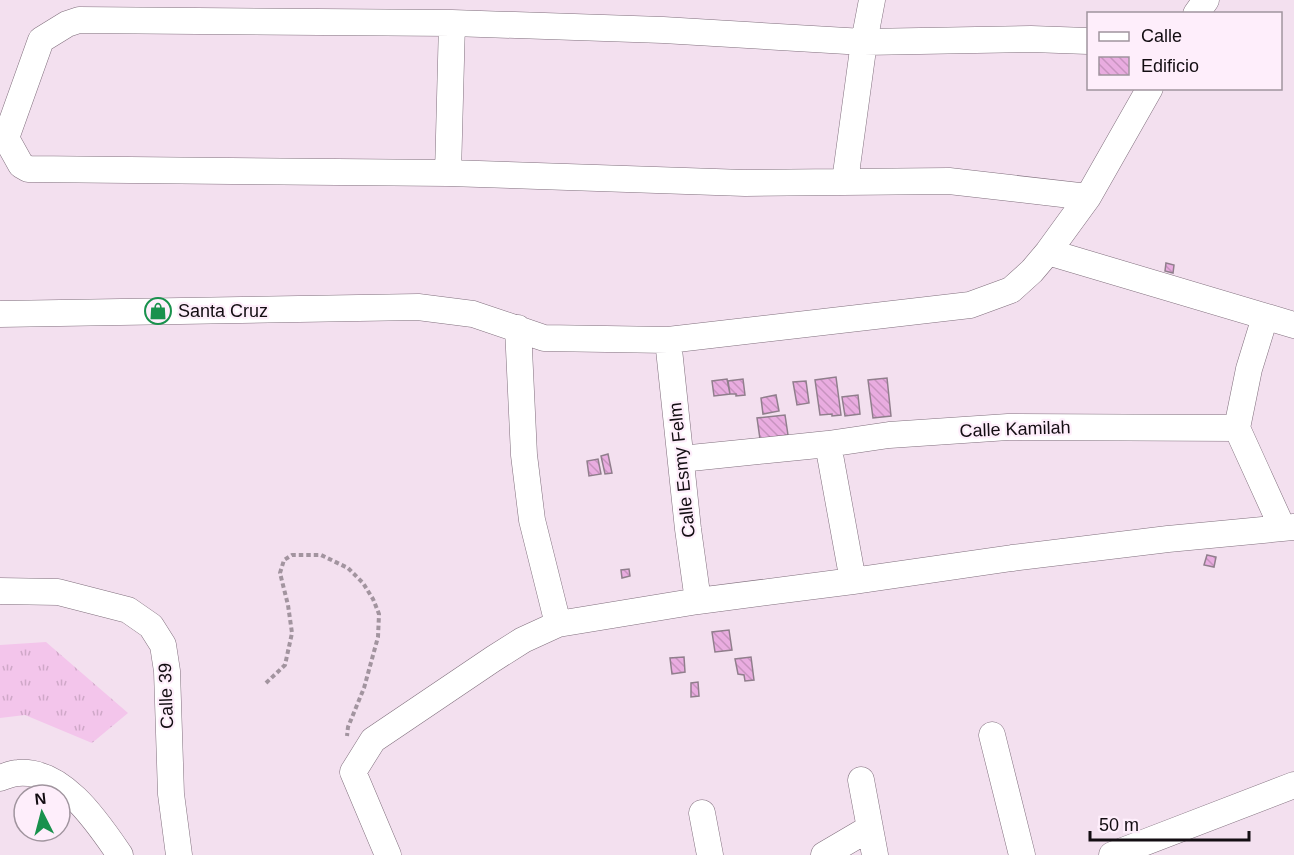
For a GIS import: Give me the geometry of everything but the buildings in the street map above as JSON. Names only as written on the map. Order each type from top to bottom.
[{"type":"street","points":[[845,181],[872,0]]},
{"type":"street","points":[[1087,41],[1031,39],[864,42],[663,30],[452,23],[79,20],[67,24],[41,40],[6,138],[21,165],[28,169],[448,173],[745,183],[949,181],[1088,197]]},
{"type":"street","points":[[448,173],[452,23]]},
{"type":"street","points":[[0,314],[418,307],[473,314],[544,338],[668,340],[970,305],[1011,290],[1048,252],[1088,197],[1149,90]]},
{"type":"street","points":[[1048,252],[1294,325]]},
{"type":"street","points":[[388,855],[353,772],[373,740],[493,659],[524,640],[558,624],[698,601],[1012,558],[1288,527],[1237,428],[1249,369],[1265,317]]},
{"type":"street","points":[[518,328],[524,455],[531,520],[558,624]]},
{"type":"street","name":"Calle Esmy Felm","points":[[668,340],[687,529],[698,601]]},
{"type":"street","name":"Calle Kamilah","points":[[681,459],[828,444],[889,435],[1008,427],[1237,428]]},
{"type":"street","points":[[828,444],[853,581]]},
{"type":"street","name":"Calle 39","points":[[0,591],[58,592],[128,610],[151,626],[163,645],[168,671],[169,757],[179,855]]},
{"type":"street","points":[[992,735],[1022,855]]},
{"type":"street","points":[[0,778],[17,773],[36,774],[51,780],[74,796],[120,855]]},
{"type":"street","points":[[861,780],[875,855]]},
{"type":"street","points":[[1112,855],[1294,785]]},
{"type":"street","points":[[702,813],[710,855]]},
{"type":"street","points":[[824,855],[870,828]]},
{"type":"path","points":[[266,683],[285,665],[292,633],[280,573],[284,560],[292,555],[304,553],[321,555],[348,568],[368,591],[379,614],[378,637],[364,688],[348,727],[345,752],[353,772]]},
{"type":"green space","points":[[46,642],[128,713],[92,743],[25,715],[0,718],[0,645]]},
{"type":"place","name":"Santa Cruz","points":[[158,311]]}]
